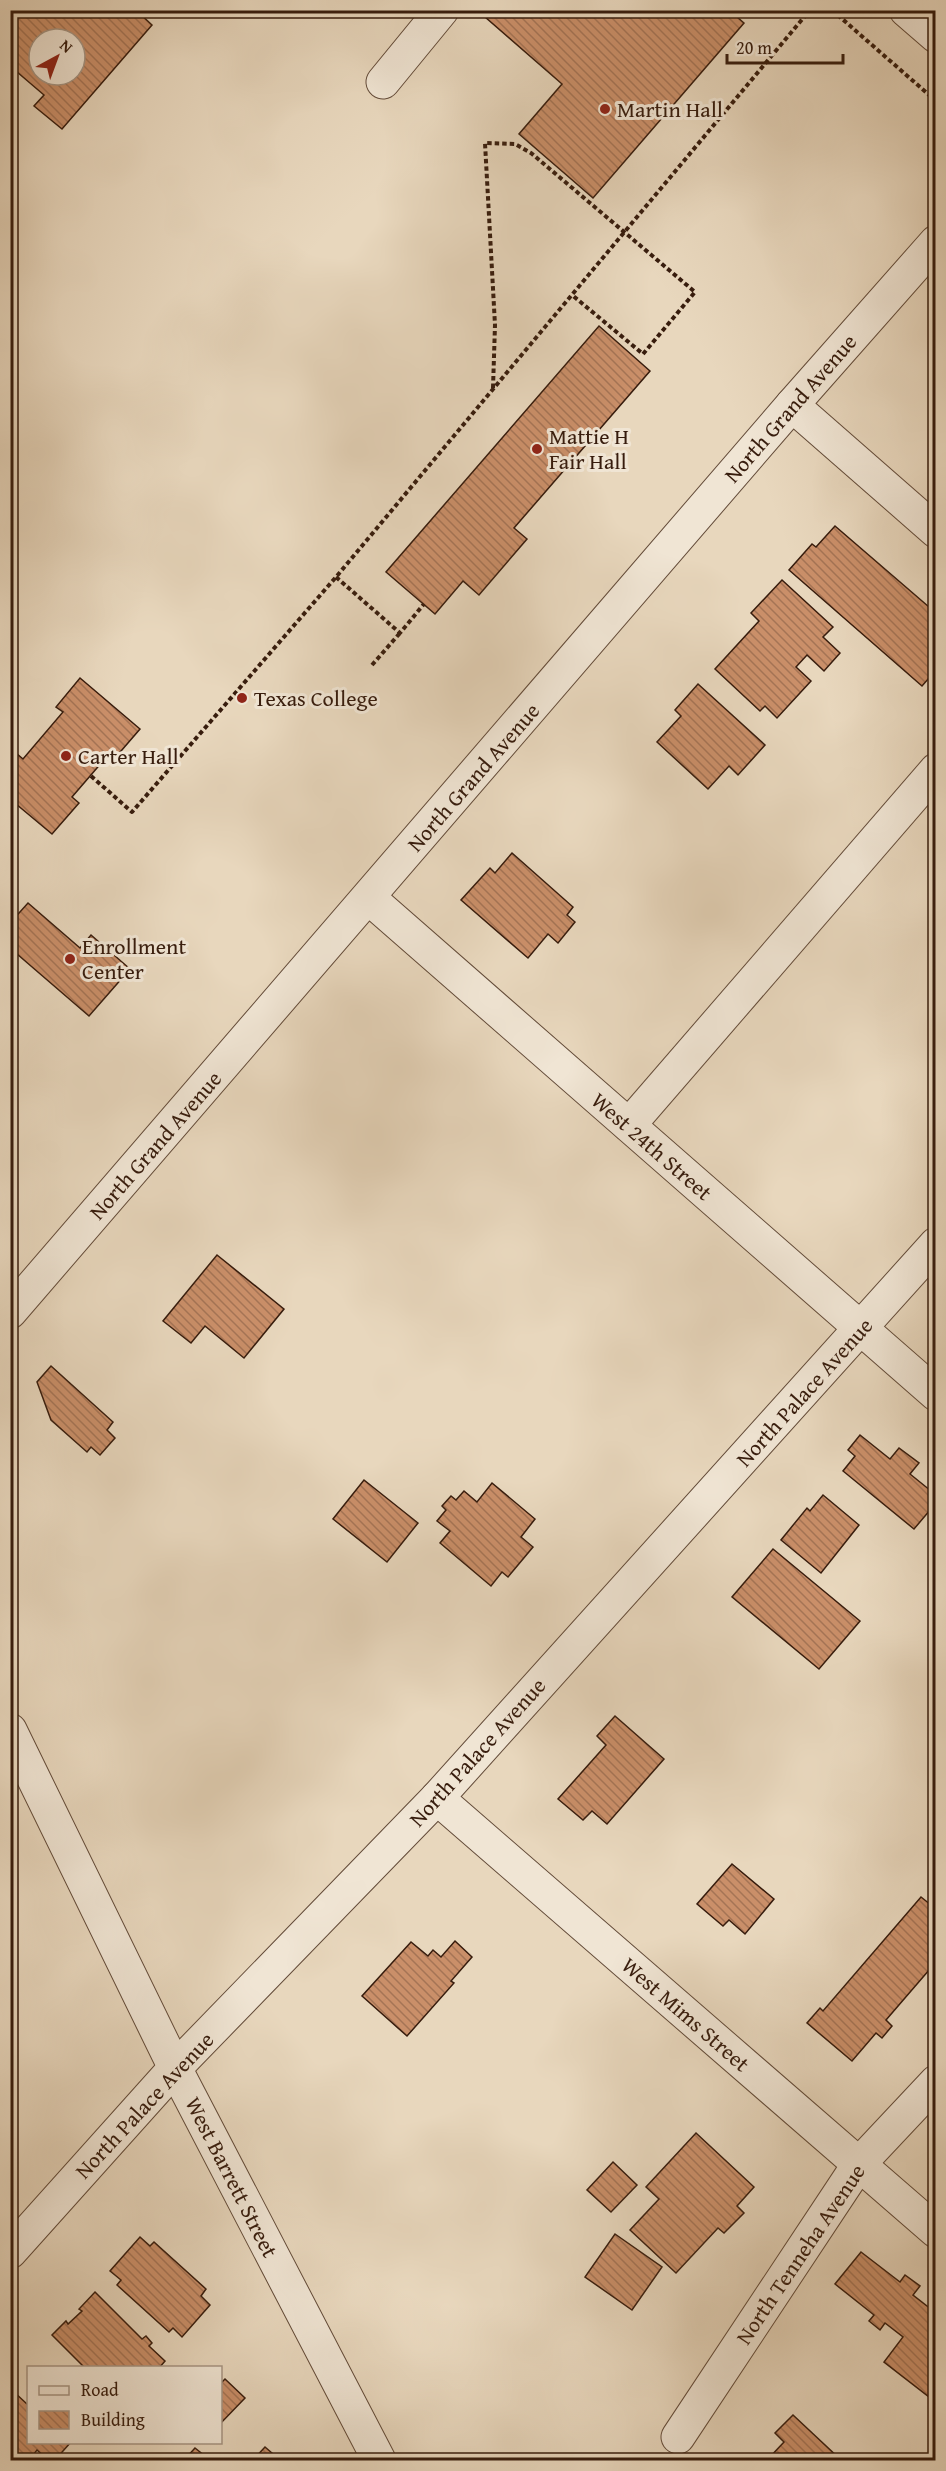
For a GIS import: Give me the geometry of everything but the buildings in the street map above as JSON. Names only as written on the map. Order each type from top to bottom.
[{"type":"street","points":[[383,82],[442,10]]},
{"type":"street","points":[[906,10],[936,36]]},
{"type":"street","name":"North Grand Avenue","points":[[10,1312],[792,405],[936,242]]},
{"type":"street","points":[[792,405],[936,531]]},
{"type":"street","points":[[629,1125],[936,770]]},
{"type":"street","name":"West 24th Street","points":[[369,898],[936,1394]]},
{"type":"street","name":"North Palace Avenue","points":[[10,2252],[175,2068],[436,1798],[936,1244]]},
{"type":"street","name":"West Barrett Street","points":[[10,1730],[175,2068],[379,2460]]},
{"type":"street","name":"West Mims Street","points":[[436,1798],[936,2230]]},
{"type":"street","name":"North Tenneha Avenue","points":[[678,2437],[859,2164],[936,2082]]},
{"type":"path","points":[[91,776],[132,812],[336,577],[810,10]]},
{"type":"path","points":[[832,10],[936,101]]},
{"type":"path","points":[[493,389],[495,325],[484,143],[514,144],[531,153],[694,292],[642,354],[572,295]]},
{"type":"path","points":[[336,577],[400,633]]},
{"type":"path","points":[[372,665],[424,604]]},
{"type":"place","name":"Martin Hall","points":[[605,109]]},
{"type":"place","name":"Mattie H Fair Hall","points":[[537,449]]},
{"type":"place","name":"Texas College","points":[[242,698]]},
{"type":"place","name":"Carter Hall","points":[[66,756]]},
{"type":"place","name":"Enrollment Center","points":[[70,959]]}]
